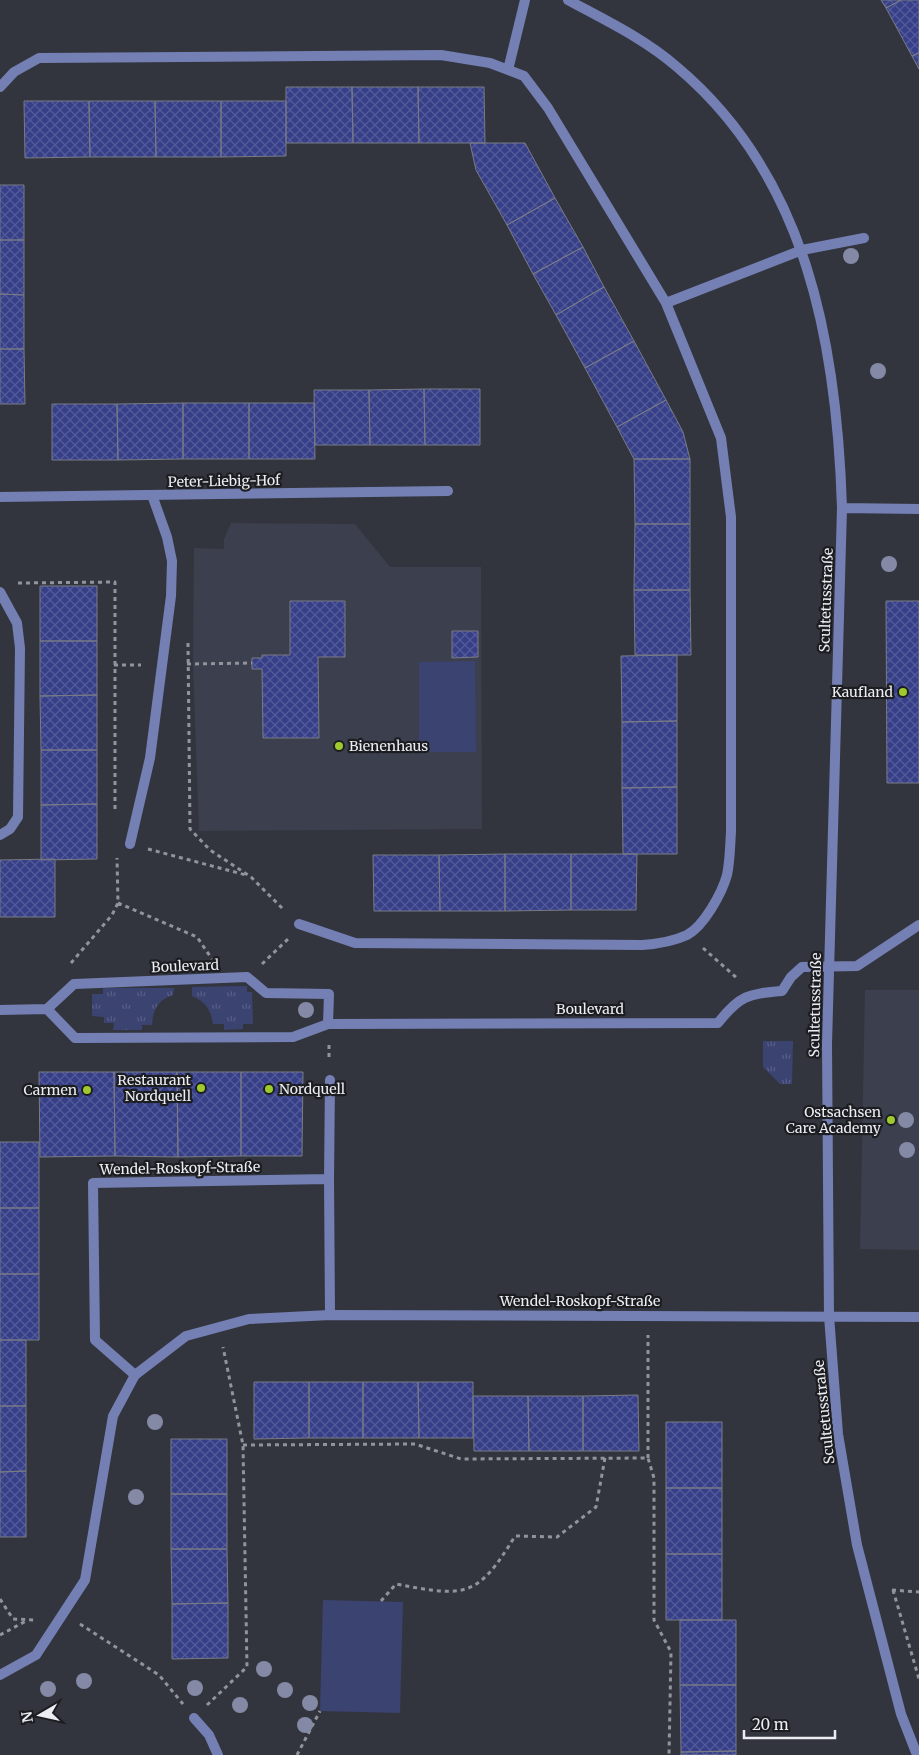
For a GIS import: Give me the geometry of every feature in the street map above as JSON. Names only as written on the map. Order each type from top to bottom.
[{"type":"street","points":[[508,70],[524,0]]},
{"type":"street","name":"Scultetusstraße","points":[[568,0],[627,32],[676,66],[708,95],[738,130],[783,204],[802,250],[822,324],[833,375],[840,438],[842,508],[829,967],[827,1236],[829,1316],[838,1434],[857,1545],[901,1714],[917,1755]]},
{"type":"street","points":[[0,87],[14,72],[39,58],[441,55],[490,63],[524,76],[548,108],[666,303],[721,438],[732,517],[732,832],[727,875],[718,899],[705,918],[688,934],[664,944],[642,946],[355,943],[299,924]]},
{"type":"street","points":[[666,303],[802,250],[864,238]]},
{"type":"street","name":"Peter-Liebig-Hof","points":[[0,497],[448,492]]},
{"type":"street","points":[[130,844],[150,758],[171,596],[172,562],[167,537],[152,495]]},
{"type":"street","points":[[842,508],[919,509]]},
{"type":"street","points":[[0,592],[17,623],[20,658],[18,817],[10,829],[0,835]]},
{"type":"street","name":"Boulevard","points":[[247,977],[74,984],[47,1009],[75,1038],[293,1037],[328,1024],[718,1023],[734,1003],[740,1000],[754,994],[782,991],[791,977],[802,968],[857,966],[919,925]]},
{"type":"street","points":[[247,977],[266,993],[329,994],[328,1024]]},
{"type":"street","points":[[0,1010],[47,1009]]},
{"type":"street","points":[[330,1080],[330,1315]]},
{"type":"street","name":"Wendel-Roskopf-Straße","points":[[135,1376],[95,1340],[93,1183],[330,1179]]},
{"type":"street","name":"Wendel-Roskopf-Straße","points":[[0,1675],[36,1655],[85,1580],[113,1416],[135,1376],[186,1336],[249,1319],[330,1315],[648,1314],[919,1317]]},
{"type":"street","points":[[194,1718],[209,1735],[218,1755]]},
{"type":"path","points":[[10,584],[114,582],[115,811]]},
{"type":"path","points":[[118,903],[197,937],[212,958],[247,977],[281,948],[299,924],[250,877],[210,850],[190,830],[188,634]]},
{"type":"path","points":[[70,965],[112,915],[118,903],[116,840],[250,877]]},
{"type":"path","points":[[708,952],[727,970]]},
{"type":"path","points":[[328,1024],[330,1080]]},
{"type":"path","points":[[648,1314],[648,1458],[654,1478],[654,1620],[671,1652],[669,1755]]},
{"type":"path","points":[[0,1599],[13,1620],[36,1620],[52,1605],[159,1675],[194,1718],[246,1667],[244,1445],[219,1327]]},
{"type":"path","points":[[244,1445],[415,1444],[461,1459],[648,1458]]},
{"type":"path","points":[[381,1601],[396,1584],[439,1592],[470,1589],[496,1568],[515,1536],[557,1537],[596,1507],[605,1458]]},
{"type":"path","points":[[867,1589],[919,1592]]},
{"type":"path","points":[[893,1590],[919,1679]]},
{"type":"path","points":[[0,1634],[26,1621]]},
{"type":"path","points":[[297,1755],[320,1711]]},
{"type":"shaded area","name":"Bienenhaus","points":[[231,523],[355,524],[390,567],[481,567],[482,829],[199,831],[193,664],[194,548],[224,549],[224,539]]},
{"type":"shaded area","name":"Ostsachsen Care Academy","points":[[865,990],[919,990],[919,1250],[860,1249]]},
{"type":"green space","points":[[475,661],[476,752],[419,752],[419,662]]},
{"type":"green space","points":[[247,986],[247,992],[252,992],[253,1024],[243,1024],[243,1029],[224,1030],[224,1024],[213,1024],[207,1007],[192,996],[192,987]]},
{"type":"green space","points":[[103,988],[174,988],[173,995],[160,1002],[157,1006],[152,1025],[142,1025],[142,1030],[113,1030],[114,1023],[104,1023],[104,1017],[92,1016],[92,994],[103,994]]},
{"type":"green space","points":[[763,1041],[793,1041],[792,1084],[780,1084],[763,1067]]},
{"type":"green space","points":[[323,1600],[403,1602],[400,1713],[320,1711]]},
{"type":"building","points":[[881,0],[901,0],[886,8]]},
{"type":"building","points":[[901,0],[919,0],[919,53],[912,56],[886,8]]},
{"type":"building","points":[[919,53],[919,69],[912,56]]},
{"type":"building","points":[[286,87],[352,87],[353,143],[286,143]]},
{"type":"building","points":[[352,87],[418,87],[419,143],[353,143]]},
{"type":"building","points":[[418,87],[484,87],[485,143],[419,143]]},
{"type":"building","points":[[24,101],[89,101],[90,157],[25,158]]},
{"type":"building","points":[[89,101],[155,101],[156,157],[90,157]]},
{"type":"building","points":[[155,101],[221,101],[221,157],[156,157]]},
{"type":"building","points":[[221,101],[286,101],[286,156],[221,157]]},
{"type":"building","points":[[470,143],[525,143],[555,198],[507,225],[476,170]]},
{"type":"building","points":[[0,185],[24,185],[24,240],[0,240]]},
{"type":"building","points":[[555,198],[583,247],[533,274],[507,225]]},
{"type":"building","points":[[0,240],[24,240],[24,295],[0,294]]},
{"type":"building","points":[[583,247],[604,287],[556,315],[533,274]]},
{"type":"building","points":[[604,287],[634,341],[585,368],[556,315]]},
{"type":"building","points":[[0,294],[24,295],[24,349],[0,349]]},
{"type":"building","points":[[634,341],[666,400],[617,427],[585,368]]},
{"type":"building","points":[[0,349],[24,349],[25,404],[0,404]]},
{"type":"building","points":[[424,389],[480,389],[480,445],[425,445]]},
{"type":"building","points":[[424,389],[425,445],[370,445],[369,390]]},
{"type":"building","points":[[314,390],[369,390],[370,445],[315,445]]},
{"type":"building","points":[[666,400],[683,432],[690,459],[634,459],[617,427]]},
{"type":"building","points":[[183,403],[183,459],[118,460],[117,404]]},
{"type":"building","points":[[183,403],[249,403],[249,459],[183,459]]},
{"type":"building","points":[[249,403],[314,403],[315,459],[249,459]]},
{"type":"building","points":[[52,404],[117,404],[118,460],[52,460]]},
{"type":"building","points":[[634,459],[690,459],[690,524],[635,524]]},
{"type":"building","points":[[635,524],[690,524],[690,590],[634,590]]},
{"type":"building","points":[[40,586],[97,586],[97,641],[40,641]]},
{"type":"building","points":[[634,590],[690,590],[691,655],[635,655]]},
{"type":"building","points":[[290,601],[345,601],[345,657],[318,657],[319,738],[263,738],[262,669],[252,669],[252,658],[262,658],[262,655],[290,655]]},
{"type":"building","name":"Kaufland","points":[[886,601],[919,601],[919,783],[887,783]]},
{"type":"building","points":[[452,631],[478,631],[478,657],[452,658]]},
{"type":"building","points":[[40,641],[97,641],[97,695],[40,696]]},
{"type":"building","points":[[677,655],[677,721],[622,722],[621,656]]},
{"type":"building","points":[[97,695],[97,750],[41,750],[40,696]]},
{"type":"building","points":[[677,721],[677,787],[622,788],[622,722]]},
{"type":"building","points":[[41,750],[97,750],[97,804],[41,805]]},
{"type":"building","points":[[677,787],[677,854],[623,854],[622,788]]},
{"type":"building","points":[[97,804],[97,859],[41,860],[41,805]]},
{"type":"building","points":[[505,854],[571,854],[571,910],[505,911]]},
{"type":"building","points":[[505,854],[505,911],[440,911],[439,855]]},
{"type":"building","points":[[571,854],[637,854],[636,910],[571,910]]},
{"type":"building","points":[[373,855],[439,855],[440,911],[374,911]]},
{"type":"building","points":[[55,859],[55,917],[0,917],[0,860]]},
{"type":"building","points":[[39,1072],[114,1072],[115,1156],[40,1157]]},
{"type":"building","points":[[114,1072],[177,1072],[178,1157],[115,1156]]},
{"type":"building","points":[[177,1072],[241,1072],[241,1156],[178,1157]]},
{"type":"building","points":[[241,1072],[303,1072],[302,1156],[241,1156]]},
{"type":"building","points":[[0,1142],[39,1142],[39,1208],[0,1208]]},
{"type":"building","points":[[0,1208],[39,1208],[39,1274],[0,1274]]},
{"type":"building","points":[[0,1274],[39,1274],[39,1340],[0,1340]]},
{"type":"building","points":[[0,1340],[26,1340],[26,1406],[0,1406]]},
{"type":"building","points":[[254,1382],[309,1382],[309,1438],[254,1439]]},
{"type":"building","points":[[309,1382],[363,1382],[363,1438],[309,1438]]},
{"type":"building","points":[[363,1382],[418,1382],[419,1438],[363,1438]]},
{"type":"building","points":[[418,1382],[473,1382],[473,1438],[419,1438]]},
{"type":"building","points":[[638,1395],[639,1451],[583,1451],[583,1396]]},
{"type":"building","points":[[473,1396],[528,1396],[529,1451],[474,1451]]},
{"type":"building","points":[[528,1396],[583,1396],[583,1451],[529,1451]]},
{"type":"building","points":[[0,1406],[26,1406],[26,1471],[0,1472]]},
{"type":"building","points":[[666,1422],[722,1422],[722,1488],[666,1488]]},
{"type":"building","points":[[171,1439],[227,1439],[227,1494],[171,1494]]},
{"type":"building","points":[[26,1471],[26,1537],[0,1537],[0,1472]]},
{"type":"building","points":[[666,1488],[722,1488],[722,1554],[666,1554]]},
{"type":"building","points":[[171,1494],[227,1494],[227,1549],[171,1549]]},
{"type":"building","points":[[171,1549],[227,1549],[228,1603],[172,1604]]},
{"type":"building","points":[[666,1554],[722,1554],[722,1620],[666,1620]]},
{"type":"building","points":[[228,1603],[228,1658],[172,1659],[172,1604]]},
{"type":"building","points":[[680,1620],[736,1620],[736,1685],[680,1685]]},
{"type":"building","points":[[680,1685],[736,1685],[736,1751],[681,1752]]},
{"type":"building","points":[[736,1751],[736,1755],[681,1755],[681,1752]]},
{"type":"place","name":"Kaufland","points":[[903,692]]},
{"type":"place","name":"Bienenhaus","points":[[339,746]]},
{"type":"place","name":"Restaurant Nordquell","points":[[201,1088]]},
{"type":"place","name":"Nordquell","points":[[269,1089]]},
{"type":"place","name":"Carmen","points":[[87,1090]]},
{"type":"place","name":"Ostsachsen Care Academy","points":[[891,1120]]}]
